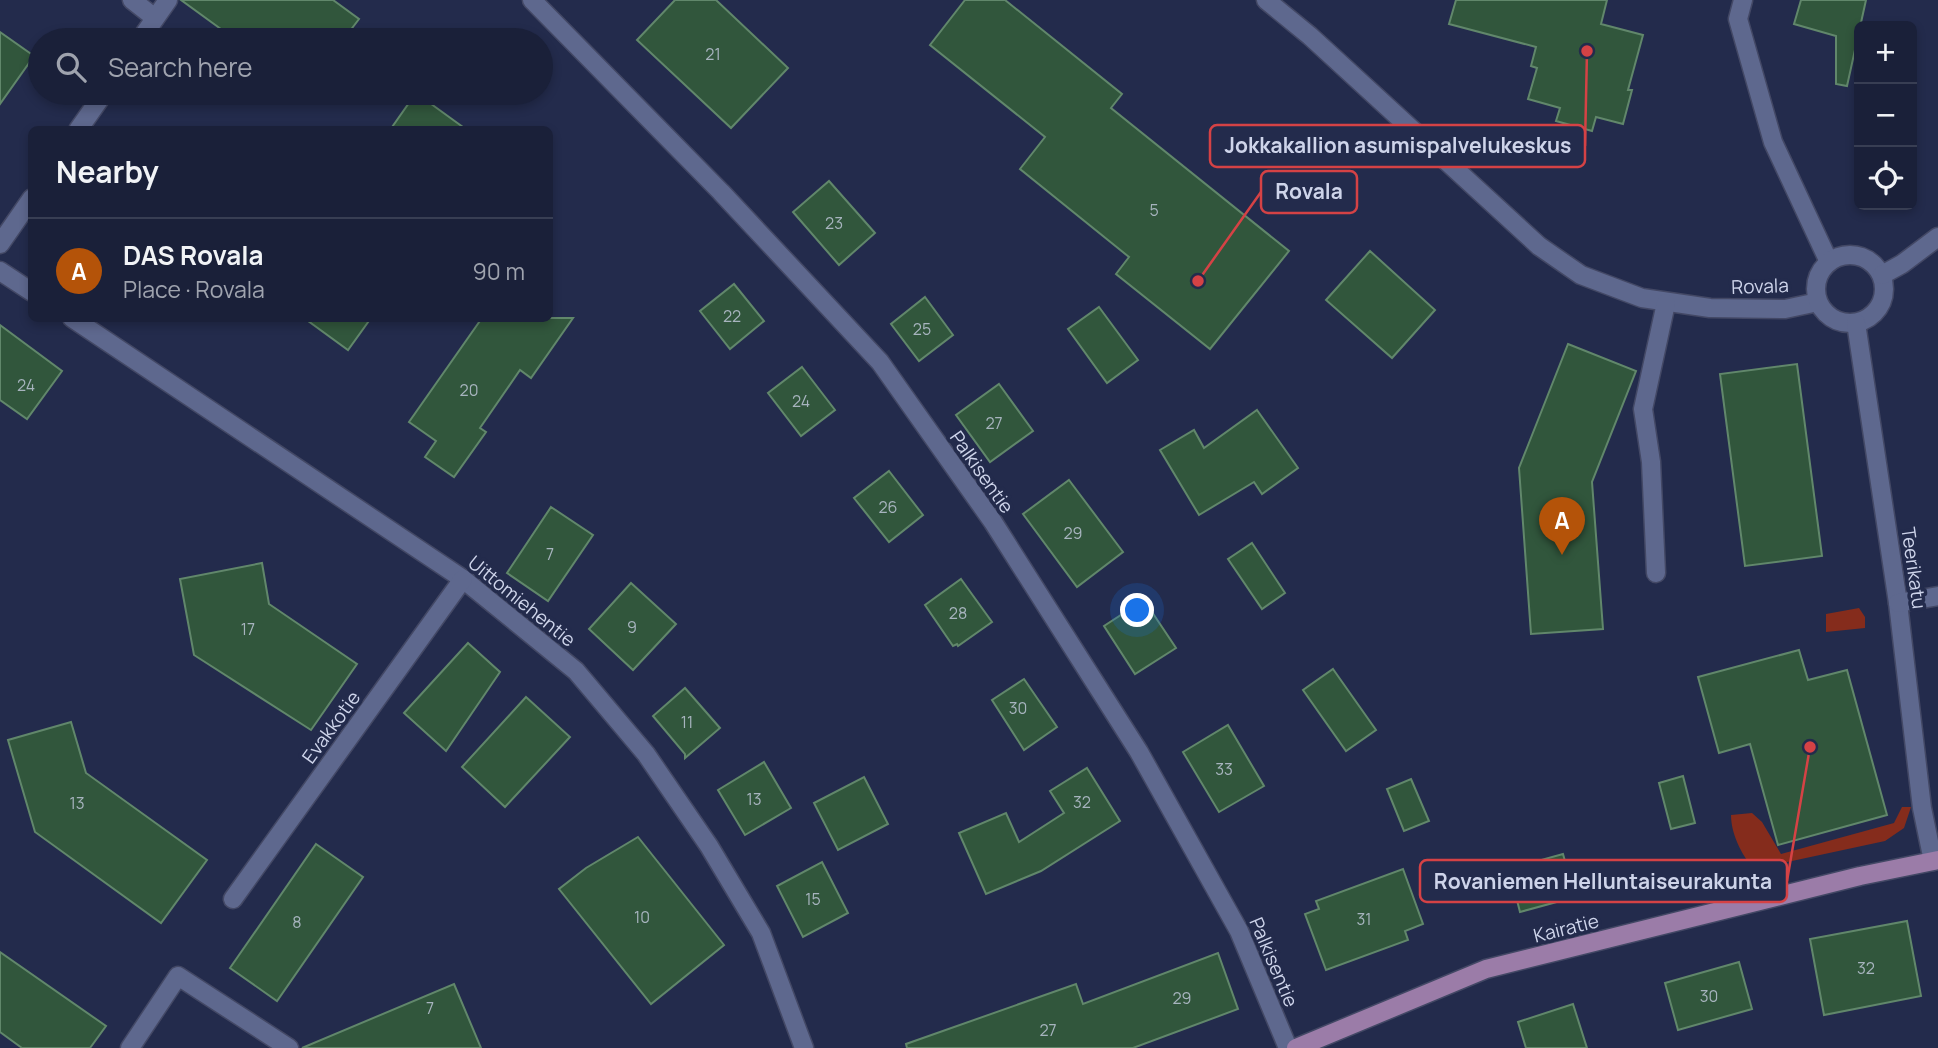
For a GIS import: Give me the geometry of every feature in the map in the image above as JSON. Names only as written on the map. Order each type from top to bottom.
[{"type":"main road","name":"Kairatie","points":[[1296,1048],[1486,970],[1860,876],[1935,861]]},
{"type":"street","points":[[132,0],[155,18]]},
{"type":"street","points":[[148,28],[168,0]]},
{"type":"street","name":"Palkisentie","points":[[532,0],[721,192],[880,362],[993,522],[1139,752],[1239,931],[1288,1048]]},
{"type":"street","name":"Rovala","points":[[1266,0],[1310,36],[1539,246],[1581,275],[1642,298],[1666,303],[1710,308],[1785,309],[1818,302]]},
{"type":"street","points":[[1743,0],[1738,19],[1773,142],[1829,262]]},
{"type":"street","points":[[81,126],[96,105]]},
{"type":"street","points":[[0,244],[28,204]]},
{"type":"street","points":[[1882,275],[1902,264],[1938,237]]},
{"type":"street","points":[[1848,254],[1868,259],[1882,275],[1885,285],[1881,305],[1866,320],[1847,324],[1838,321],[1829,317],[1818,302],[1817,280],[1821,270],[1838,257],[1848,254]]},
{"type":"street","points":[[0,271],[28,289]]},
{"type":"street","points":[[1656,573],[1651,462],[1643,409],[1666,303]]},
{"type":"street","name":"Uittomiehentie","points":[[78,322],[463,579],[576,671],[646,754],[709,846],[761,933],[804,1048]]},
{"type":"street","name":"Teerikatu","points":[[1856,323],[1898,603],[1922,808],[1935,861]]},
{"type":"street","name":"Evakkotie","points":[[233,899],[463,579]]},
{"type":"street","points":[[1898,603],[1938,596]]},
{"type":"street","points":[[130,1048],[178,976],[289,1048]]},
{"type":"shaded area","points":[[1859,608],[1865,617],[1865,628],[1826,632],[1826,614]]},
{"type":"shaded area","points":[[1902,807],[1911,807],[1904,828],[1885,841],[1753,868],[1744,856],[1731,822],[1731,815],[1752,813],[1762,822],[1781,854],[1894,823]]},
{"type":"building","points":[[181,0],[333,0],[359,19],[352,28],[220,28]]},
{"type":"building","points":[[675,0],[716,0],[788,68],[731,128],[637,40]]},
{"type":"building","points":[[965,0],[1005,0],[1122,94],[1111,108],[1289,251],[1210,349],[1116,274],[1129,257],[1020,169],[1045,137],[930,45]]},
{"type":"building","points":[[1456,0],[1607,0],[1601,24],[1643,35],[1628,90],[1632,90],[1623,124],[1596,117],[1592,131],[1556,121],[1560,108],[1528,99],[1537,68],[1531,66],[1536,47],[1449,24]]},
{"type":"building","points":[[1801,0],[1866,0],[1861,21],[1854,21],[1854,54],[1847,86],[1836,84],[1836,36],[1794,24]]},
{"type":"building","points":[[0,32],[28,52],[28,64],[0,104]]},
{"type":"building","points":[[408,105],[433,105],[461,126],[393,126]]},
{"type":"building","points":[[829,181],[875,233],[839,265],[793,212]]},
{"type":"building","points":[[1370,251],[1435,310],[1392,358],[1326,300]]},
{"type":"building","points":[[734,284],[764,321],[730,349],[700,311]]},
{"type":"building","points":[[925,297],[953,335],[919,361],[891,324]]},
{"type":"building","points":[[1099,307],[1138,360],[1107,383],[1068,329]]},
{"type":"building","points":[[553,318],[573,318],[531,378],[520,370],[480,428],[486,432],[454,477],[425,457],[436,441],[409,422],[479,322],[553,322]]},
{"type":"building","points":[[310,322],[368,322],[348,350]]},
{"type":"building","points":[[0,325],[62,371],[27,419],[0,400]]},
{"type":"building","points":[[1568,344],[1636,371],[1592,482],[1603,629],[1531,634],[1519,468]]},
{"type":"building","points":[[1797,364],[1822,556],[1745,566],[1720,374]]},
{"type":"building","points":[[802,367],[835,410],[801,436],[768,393]]},
{"type":"building","points":[[999,384],[1033,431],[990,462],[956,415]]},
{"type":"building","points":[[1257,410],[1298,468],[1262,494],[1254,482],[1199,515],[1160,450],[1194,430],[1204,448]]},
{"type":"building","points":[[889,471],[923,515],[889,542],[854,498]]},
{"type":"building","points":[[1069,480],[1123,552],[1077,587],[1023,514]]},
{"type":"building","points":[[551,507],[593,535],[548,601],[507,573]]},
{"type":"building","points":[[1252,543],[1285,593],[1262,609],[1228,559]]},
{"type":"building","points":[[262,563],[269,604],[357,664],[311,730],[194,655],[180,579]]},
{"type":"building","points":[[961,579],[992,622],[958,646],[953,646],[925,605]]},
{"type":"building","points":[[631,583],[676,624],[633,670],[589,629]]},
{"type":"building","points":[[1144,600],[1176,648],[1135,674],[1104,626]]},
{"type":"building","points":[[468,643],[500,672],[446,751],[404,713]]},
{"type":"building","points":[[1799,650],[1808,680],[1847,670],[1887,815],[1778,845],[1750,744],[1719,753],[1698,677]]},
{"type":"building","points":[[1333,669],[1376,730],[1346,751],[1303,690]]},
{"type":"building","points":[[1024,679],[1057,727],[1024,750],[992,700]]},
{"type":"building","points":[[685,688],[720,728],[685,758],[685,754],[653,716]]},
{"type":"building","points":[[526,697],[570,737],[505,807],[462,767]]},
{"type":"building","points":[[71,722],[86,773],[207,860],[161,923],[35,832],[8,740]]},
{"type":"building","points":[[1228,725],[1264,786],[1219,812],[1183,752]]},
{"type":"building","points":[[764,762],[791,808],[745,835],[718,790]]},
{"type":"building","points":[[1087,768],[1120,821],[1041,871],[986,894],[959,833],[1006,813],[1019,842],[1064,813],[1050,791]]},
{"type":"building","points":[[1683,776],[1695,823],[1671,829],[1659,783]]},
{"type":"building","points":[[864,777],[888,824],[838,850],[814,803]]},
{"type":"building","points":[[1411,779],[1429,821],[1404,831],[1387,789]]},
{"type":"building","points":[[638,837],[724,945],[651,1004],[559,889],[586,868]]},
{"type":"building","points":[[316,844],[363,877],[277,1001],[230,968]]},
{"type":"building","points":[[1563,854],[1575,897],[1520,912],[1509,869]]},
{"type":"building","points":[[822,862],[848,913],[803,937],[777,886]]},
{"type":"building","points":[[1403,869],[1423,924],[1405,931],[1408,940],[1326,970],[1305,914],[1319,909],[1316,901]]},
{"type":"building","points":[[1907,921],[1921,996],[1824,1015],[1810,939]]},
{"type":"building","points":[[0,952],[106,1026],[90,1048],[22,1048],[0,1032]]},
{"type":"building","points":[[1218,953],[1238,1009],[1133,1048],[907,1048],[906,1044],[1076,984],[1083,1004]]},
{"type":"building","points":[[1739,962],[1752,1009],[1678,1030],[1665,983]]},
{"type":"building","points":[[454,984],[481,1048],[302,1048]]},
{"type":"building","points":[[1573,1004],[1587,1048],[1526,1048],[1518,1022]]},
{"type":"place","name":"Jokkakallion asumispalvelukeskus","points":[[1587,51]]},
{"type":"place","name":"Rovala","points":[[1198,281]]},
{"type":"place","name":"DAS Rovala","points":[[1562,555]]},
{"type":"place","name":"Rovaniemen Helluntaiseurakunta","points":[[1810,747]]}]
